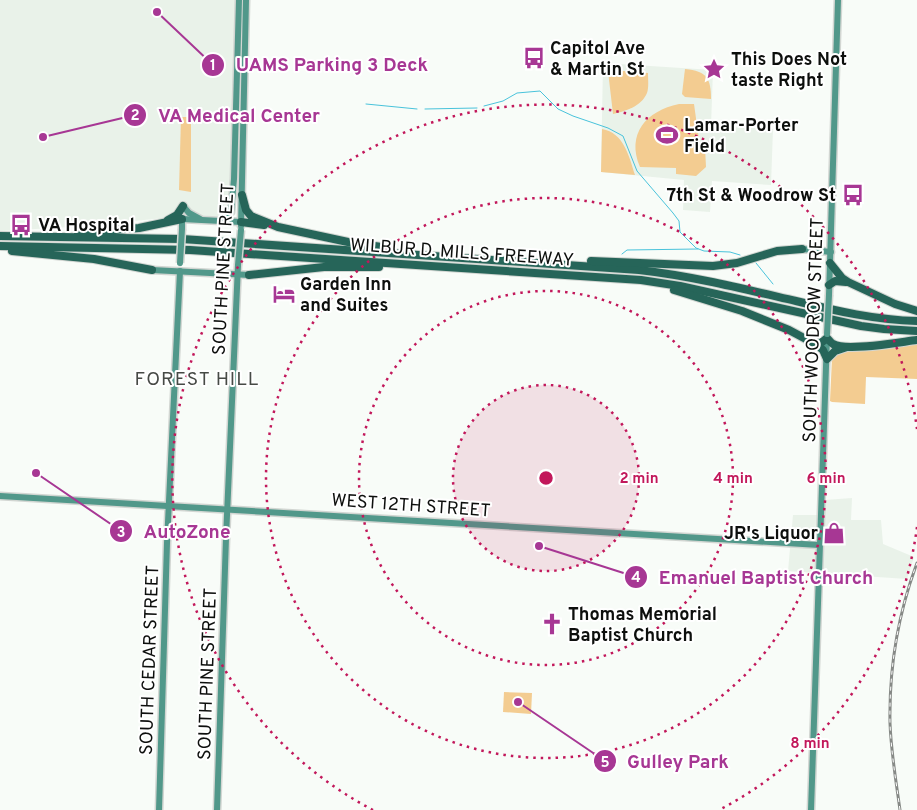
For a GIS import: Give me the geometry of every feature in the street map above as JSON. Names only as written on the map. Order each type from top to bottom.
[{"type":"highway","points":[[242,195],[246,210],[251,216],[278,227],[348,242],[431,255]]},
{"type":"highway","points":[[160,224],[176,215],[183,206]]},
{"type":"highway","points":[[0,236],[116,231],[149,227],[182,219]]},
{"type":"highway","points":[[241,226],[278,227]]},
{"type":"highway","name":"WILBUR D. MILLS FREEWAY","points":[[0,236],[159,238],[638,270],[669,274],[852,314],[917,321]]},
{"type":"highway","points":[[0,248],[87,258],[152,270]]},
{"type":"highway","name":"WILBUR D. MILLS FREEWAY","points":[[0,248],[190,250],[626,279],[680,286],[864,327],[917,331]]},
{"type":"highway","points":[[520,261],[584,261],[713,266],[737,263],[777,251],[802,250]]},
{"type":"highway","points":[[830,263],[838,274],[848,282],[886,301],[917,311]]},
{"type":"highway","points":[[249,275],[324,267],[467,268]]},
{"type":"highway","points":[[626,279],[680,291],[742,311],[811,341],[821,348],[827,359],[835,351],[847,347],[917,340]]},
{"type":"highway","points":[[829,285],[835,282],[848,282]]},
{"type":"highway","points":[[811,341],[821,343],[827,336],[834,344],[847,347]]},
{"type":"main road","points":[[222,222],[231,212],[234,179],[239,0]]},
{"type":"main road","name":"SOUTH PINE STREET","points":[[217,810],[241,226],[246,0]]},
{"type":"main road","name":"SOUTH WOODROW STREET","points":[[811,810],[838,0]]},
{"type":"main road","points":[[183,206],[204,221]]},
{"type":"main road","points":[[182,219],[222,222],[241,226]]},
{"type":"main road","name":"SOUTH CEDAR STREET","points":[[159,810],[161,710],[182,219]]},
{"type":"main road","points":[[802,250],[831,252]]},
{"type":"main road","points":[[152,270],[180,267],[249,275]]},
{"type":"main road","name":"WEST 12TH STREET","points":[[0,496],[820,545]]},
{"type":"shaded area","points":[[0,0],[235,0],[232,179],[229,211],[223,217],[196,215],[71,227],[0,231]]},
{"type":"shaded area","points":[[603,63],[713,70],[711,126],[773,129],[771,185],[712,181],[710,212],[683,210],[684,180],[601,172]]},
{"type":"shaded area","points":[[611,68],[620,68],[620,71],[648,73],[648,89],[641,102],[632,108],[613,114],[608,71]]},
{"type":"shaded area","points":[[685,69],[698,72],[706,77],[709,81],[711,99],[685,97],[682,94]]},
{"type":"shaded area","name":"Lamar-Porter Field","points":[[679,104],[694,104],[700,147],[705,147],[706,167],[696,176],[676,174],[676,168],[640,167],[636,155],[637,134],[648,118],[667,107]]},
{"type":"shaded area","points":[[181,117],[191,117],[191,192],[179,190]]},
{"type":"shaded area","points":[[602,129],[616,135],[621,140],[628,153],[635,175],[601,172]]},
{"type":"shaded area","points":[[917,343],[917,379],[866,377],[865,404],[830,401],[832,358],[840,352]]},
{"type":"shaded area","points":[[852,498],[851,520],[881,520],[883,544],[914,557],[907,579],[788,571],[793,515],[823,515],[825,500]]},
{"type":"shaded area","points":[[504,692],[532,693],[531,714],[503,712]]},
{"type":"waterway","points":[[484,106],[503,101],[517,93],[540,91],[558,109],[608,128],[623,136],[637,171],[679,221],[680,232],[696,248],[704,251],[730,252],[740,255]]},
{"type":"waterway","points":[[366,104],[417,109]]},
{"type":"waterway","points":[[425,109],[477,108]]},
{"type":"waterway","points":[[622,254],[627,250],[698,249]]},
{"type":"waterway","points":[[756,263],[773,284]]},
{"type":"railway","points":[[900,810],[890,723],[891,682],[900,622],[917,563]]},
{"type":"place","name":"UAMS Parking 3 Deck","points":[[157,12]]},
{"type":"place","name":"Capitol Ave & Martin St","points":[[534,58]]},
{"type":"place","name":"This Does Not taste Right","points":[[714,69]]},
{"type":"place","name":"Lamar-Porter Field","points":[[667,135]]},
{"type":"place","name":"VA Medical Center","points":[[43,137]]},
{"type":"place","name":"7th St & Woodrow St","points":[[853,195]]},
{"type":"place","name":"VA Hospital","points":[[21,225]]},
{"type":"place","name":"Garden Inn and Suites","points":[[284,294]]},
{"type":"place","name":"AutoZone","points":[[36,473]]},
{"type":"place","name":"JR's Liquor","points":[[834,533]]},
{"type":"place","name":"Emanuel Baptist Church","points":[[539,546]]},
{"type":"place","name":"Thomas Memorial Baptist Church","points":[[552,624]]},
{"type":"place","name":"Gulley Park","points":[[518,702]]},
{"type":"district","name":"FOREST HILL","points":[[197,378]]}]
